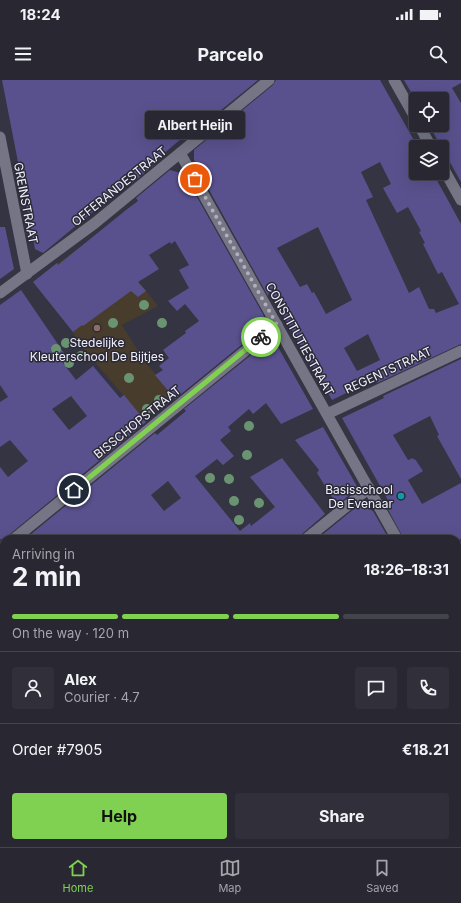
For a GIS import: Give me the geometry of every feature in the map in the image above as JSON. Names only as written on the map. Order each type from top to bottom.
[{"type":"street","name":"OFFERANDESTRAAT","points":[[0,293],[95,223],[269,80]]},
{"type":"street","points":[[394,80],[409,107]]},
{"type":"street","name":"GREINSTRAAT","points":[[0,136],[27,274]]},
{"type":"street","name":"CONSTITUTIESTRAAT","points":[[180,153],[395,535]]},
{"type":"street","points":[[449,179],[461,200]]},
{"type":"street","name":"BISSCHOPSTRAAT","points":[[19,535],[277,325]]},
{"type":"street","name":"REGENTSTRAAT","points":[[327,414],[461,351]]},
{"type":"street","points":[[311,535],[369,488]]},
{"type":"shaded area","name":"Stedelijke Kleuterschool De Bijtjes","points":[[100,233],[158,306],[122,325],[143,359],[173,396],[144,420],[84,349],[37,280],[44,275],[44,273]]},
{"type":"building","points":[[2,80],[258,80],[194,132],[194,128],[150,165],[153,166],[127,187],[125,185],[43,253],[35,249]]},
{"type":"building","points":[[276,80],[380,80],[414,140],[409,140],[409,180],[437,180],[461,224],[461,344],[377,383],[375,379],[332,400],[269,291],[268,296],[203,179],[207,181],[194,160],[194,150],[273,85]],"holes":[[[380,162],[391,184],[383,188],[397,213],[408,207],[421,231],[419,232],[425,243],[423,244],[438,274],[442,272],[459,304],[436,313],[434,309],[429,309],[419,287],[409,293],[366,200],[373,197],[361,172]],[[318,227],[352,300],[326,314],[314,292],[312,293],[307,284],[300,287],[277,248]],[[368,334],[380,360],[357,371],[344,348]]]},
{"type":"building","points":[[404,80],[461,80],[461,83],[452,88],[461,103],[461,182],[449,161],[449,140],[437,140],[433,132],[449,132],[449,92],[411,92]]},
{"type":"building","points":[[170,170],[184,174],[264,316],[261,329],[175,399],[155,375],[163,370],[159,366],[169,358],[163,350],[199,321],[185,304],[177,311],[168,301],[189,288],[179,270],[189,265],[175,241],[171,244],[170,242],[149,255],[159,269],[138,282],[146,291],[138,297],[131,291],[73,332],[33,282],[57,263],[58,265],[138,201],[136,198]]},
{"type":"building","points":[[0,227],[5,227],[14,269],[0,279]]},
{"type":"building","points":[[21,290],[68,359],[63,363],[76,380],[93,366],[120,398],[124,395],[146,422],[9,535],[0,535],[0,467],[8,477],[28,461],[10,440],[0,447],[0,402],[8,397],[0,385],[0,305]],"holes":[[[71,396],[87,416],[69,430],[52,409]]]},
{"type":"building","points":[[274,340],[313,409],[281,424],[266,403],[253,414],[249,409],[228,427],[231,431],[220,440],[234,456],[223,465],[217,459],[195,476],[240,531],[250,523],[251,526],[275,507],[250,477],[282,458],[325,514],[301,535],[30,535],[155,433],[157,435],[186,411],[184,409],[256,351],[255,355]],"holes":[[[168,481],[181,498],[164,511],[151,495]]]},
{"type":"building","points":[[461,359],[461,479],[437,436],[439,435],[430,416],[393,435],[408,460],[413,458],[414,460],[415,459],[423,471],[408,480],[422,504],[461,483],[461,535],[402,535],[385,504],[389,502],[342,418],[384,398],[383,396]]},
{"type":"building","points":[[323,427],[358,488],[337,505],[317,473],[319,470],[295,440]]},
{"type":"building","points":[[365,500],[387,535],[322,535]]},
{"type":"way so far","points":[[195,179],[277,325],[261,337]]},
{"type":"place","name":"Albert Heijn","points":[[195,179]]},
{"type":"place","name":"Stedelijke Kleuterschool De Bijtjes","points":[[97,328]]},
{"type":"place","name":"Basisschool De Evenaar","points":[[401,496]]},
{"type":"route","points":[[74,490],[261,337]]}]
